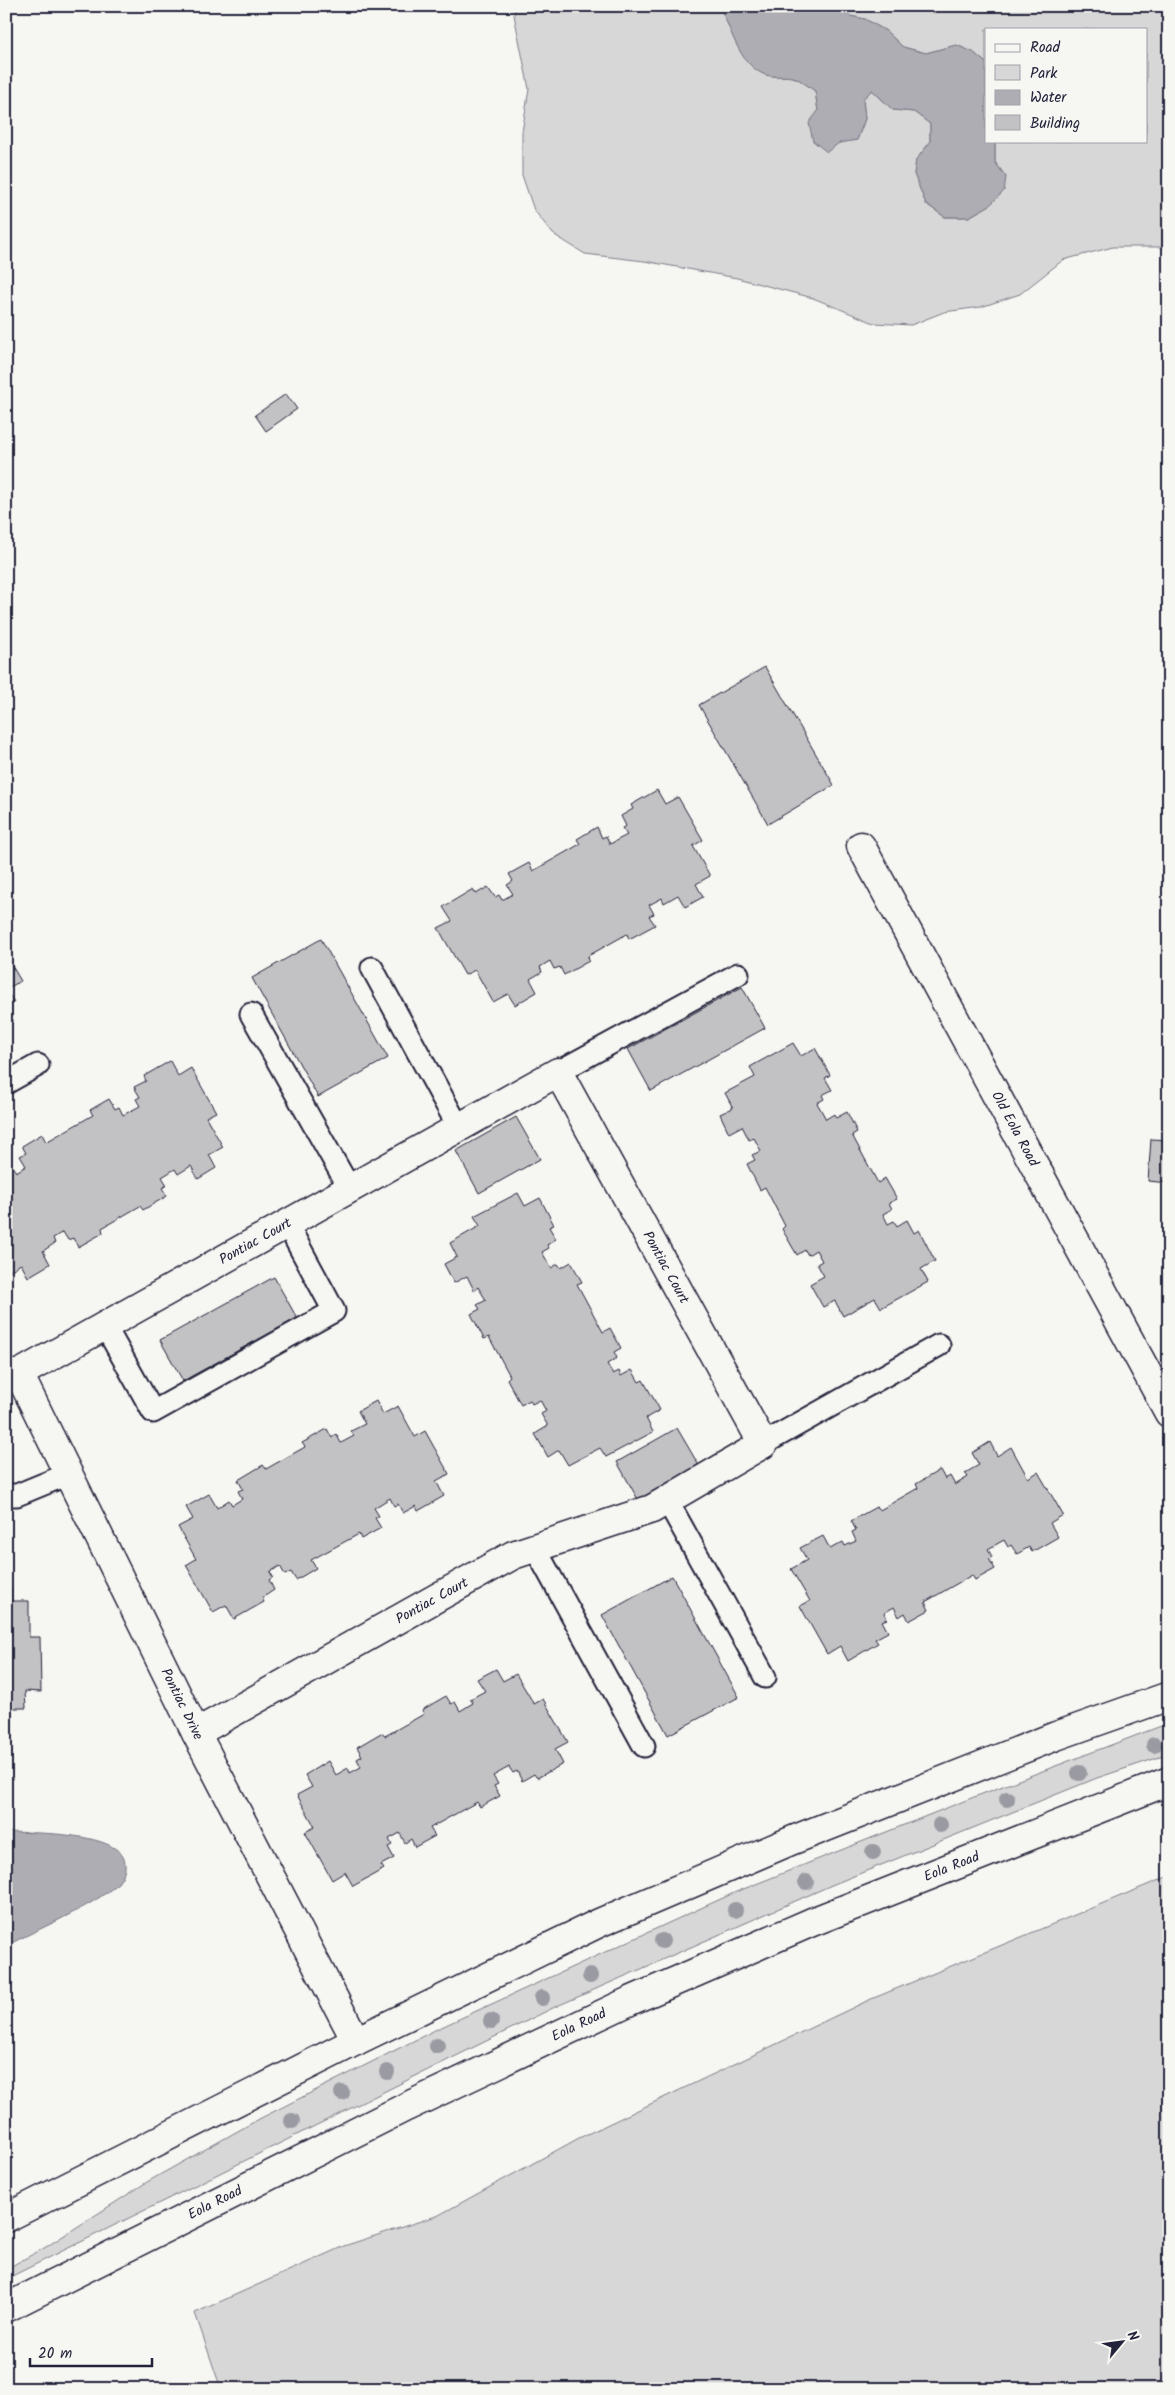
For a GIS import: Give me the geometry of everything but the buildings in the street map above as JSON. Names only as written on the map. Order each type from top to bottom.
[{"type":"street","name":"Old Eola Road","points":[[861,846],[1169,1413]]},
{"type":"street","name":"Pontiac Court","points":[[12,1374],[105,1326],[558,1072],[763,1444],[652,1509],[513,1555],[196,1734]]},
{"type":"street","name":"Pontiac Drive","points":[[12,1374],[68,1474],[196,1734],[356,2042]]},
{"type":"street","points":[[6,2218],[356,2042],[599,1924],[784,1844],[1056,1736],[1169,1696]]},
{"type":"street","name":"Eola Road","points":[[6,2308],[406,2107],[630,2001],[848,1907],[1169,1780]]},
{"type":"lane","points":[[372,968],[459,1128]]},
{"type":"lane","points":[[558,1072],[738,974]]},
{"type":"lane","points":[[250,1014],[350,1189]]},
{"type":"lane","points":[[6,1083],[38,1065]]},
{"type":"lane","points":[[105,1326],[153,1412],[334,1311],[287,1224]]},
{"type":"lane","points":[[763,1444],[939,1345]]},
{"type":"lane","points":[[6,1495],[17,1495],[68,1474]]},
{"type":"lane","points":[[668,1500],[765,1678]]},
{"type":"lane","points":[[535,1548],[644,1746]]},
{"type":"green space","points":[[515,6],[719,6],[741,52],[754,67],[766,75],[796,78],[815,91],[818,111],[839,143],[857,140],[865,119],[863,99],[872,90],[893,110],[914,112],[930,124],[930,142],[916,160],[914,174],[926,204],[945,217],[969,217],[990,205],[1006,177],[995,162],[995,142],[1148,142],[1148,28],[985,28],[985,62],[973,52],[956,45],[926,53],[903,47],[886,31],[865,19],[850,16],[842,6],[1169,6],[1169,247],[1113,247],[1063,260],[1020,294],[981,307],[944,312],[911,325],[874,323],[813,298],[737,278],[644,261],[585,254],[553,234],[534,210],[522,175],[522,132],[529,89],[514,15]]},
{"type":"green space","points":[[1169,1723],[1169,1754],[1097,1778],[834,1884],[555,2007],[6,2279],[6,2269],[46,2247],[147,2182],[261,2118],[435,2030],[736,1892],[974,1797]]},
{"type":"green space","points":[[1169,1876],[1169,2389],[221,2389],[195,2313],[344,2246],[439,2215],[579,2138],[869,2000]]},
{"type":"water","points":[[719,6],[842,6],[850,16],[865,19],[886,31],[903,47],[926,53],[956,45],[973,52],[985,62],[985,142],[995,142],[995,162],[1006,177],[1004,191],[990,205],[969,217],[945,217],[926,204],[914,174],[916,160],[930,142],[930,124],[914,112],[893,110],[872,90],[863,99],[865,119],[857,140],[839,143],[827,152],[813,141],[809,123],[818,111],[815,91],[796,78],[765,75],[753,67],[741,52]]},
{"type":"water","points":[[6,1832],[74,1836],[109,1845],[121,1853],[125,1864],[124,1873],[114,1887],[103,1895],[6,1946]]}]
